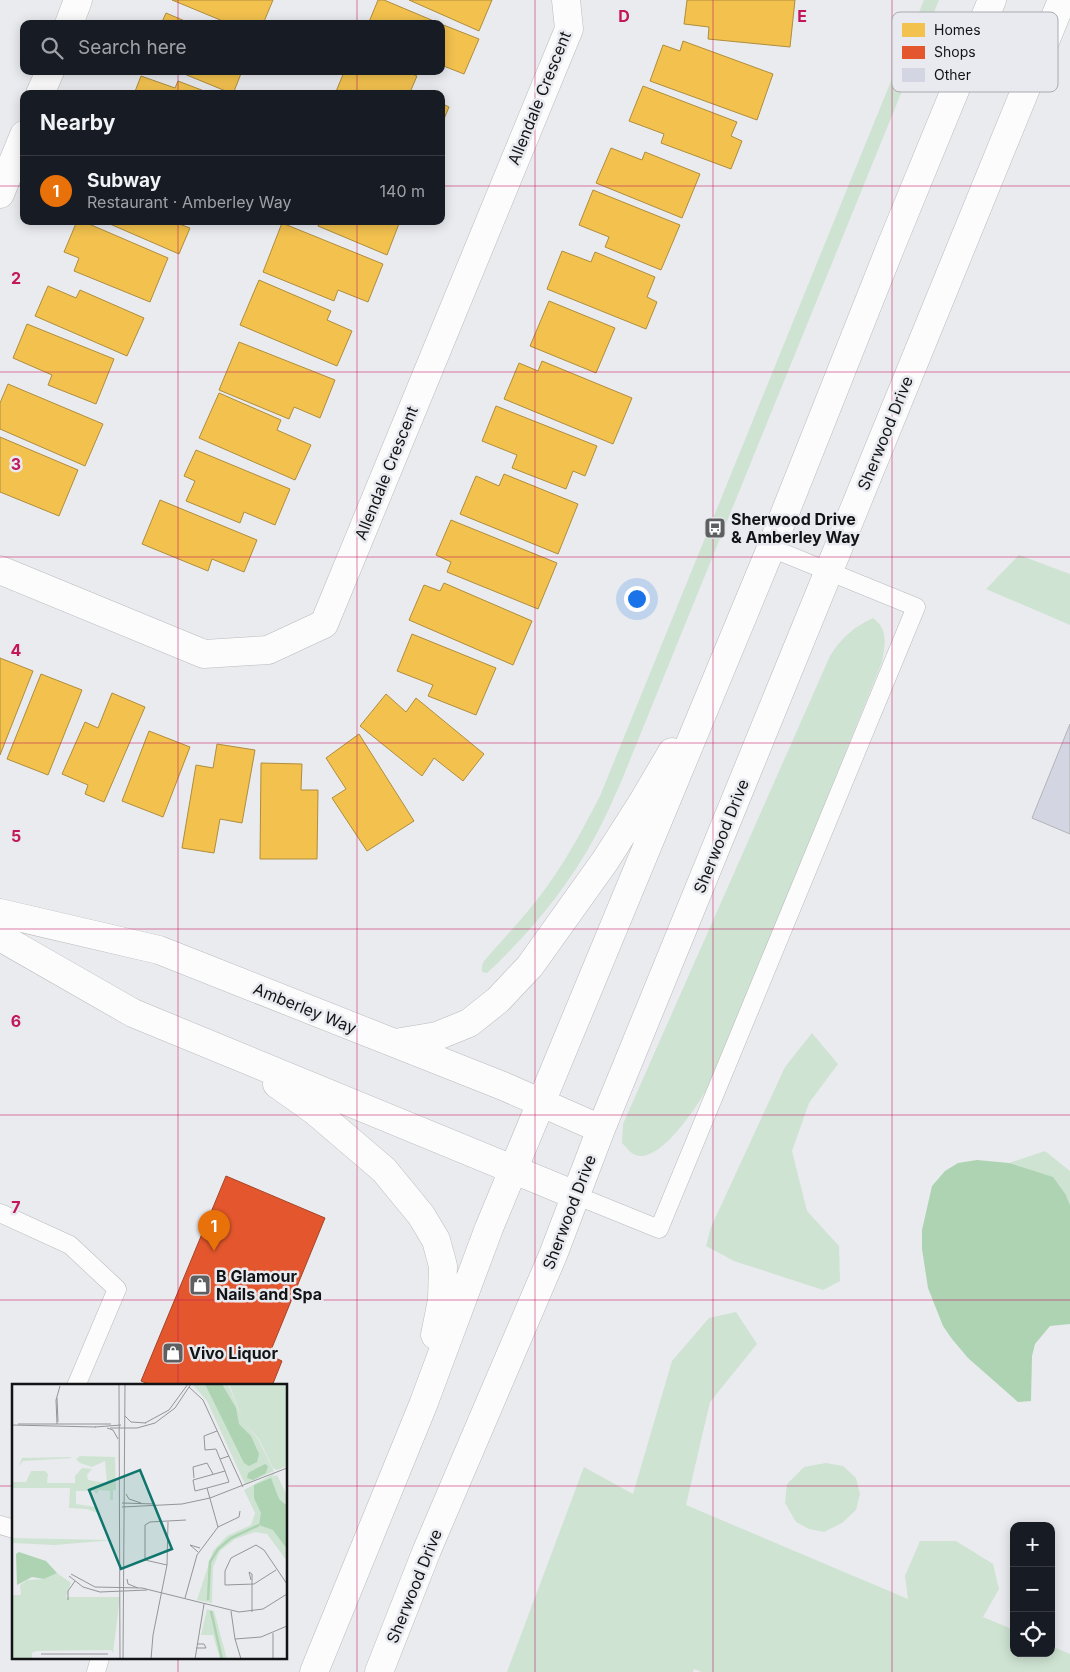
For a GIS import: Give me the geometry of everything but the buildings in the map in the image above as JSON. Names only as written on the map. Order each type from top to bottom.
[{"type":"main road","points":[[70,20],[78,0]]},
{"type":"main road","name":"Allendale Crescent","points":[[0,570],[204,654],[268,650],[324,624],[569,29],[566,0]]},
{"type":"main road","points":[[987,12],[992,0]]},
{"type":"main road","name":"Sherwood Drive","points":[[1057,12],[1062,0]]},
{"type":"main road","points":[[42,90],[48,75]]},
{"type":"main road","points":[[314,1672],[423,1405],[489,1228],[771,548],[954,92]]},
{"type":"main road","name":"Sherwood Drive","points":[[379,1672],[435,1532],[553,1255],[601,1129],[1024,92]]},
{"type":"main road","points":[[0,194],[20,145]]},
{"type":"main road","points":[[393,1044],[437,1036],[469,1023],[498,1000],[530,966],[569,913],[642,803],[722,667]]},
{"type":"main road","name":"Amberley Way","points":[[0,913],[158,950],[503,1086],[601,1129]]},
{"type":"main road","points":[[0,938],[133,1013],[575,1195]]},
{"type":"main road","points":[[234,1054],[315,1111],[384,1170],[421,1215],[436,1240],[443,1266],[442,1300],[423,1405]]},
{"type":"lane","points":[[575,1195],[659,1229],[916,607],[828,573],[771,548]]},
{"type":"lane","points":[[0,1213],[70,1245],[117,1289],[77,1384]]},
{"type":"shaded area","points":[[924,0],[939,0],[934,12],[919,12]]},
{"type":"shaded area","points":[[892,79],[892,92],[902,92],[612,802],[585,854],[561,891],[503,958],[487,973],[482,972],[484,961],[541,895],[576,842],[600,796]]},
{"type":"shaded area","points":[[1019,555],[1070,574],[1070,625],[986,589]]},
{"type":"shaded area","points":[[873,618],[884,633],[885,644],[882,662],[714,1078],[692,1112],[673,1136],[651,1153],[641,1156],[635,1155],[622,1143],[623,1124],[830,656],[848,634]]},
{"type":"shaded area","points":[[812,1033],[838,1064],[809,1103],[792,1151],[807,1211],[839,1246],[840,1281],[823,1290],[734,1261],[706,1246],[711,1227],[785,1067]]},
{"type":"shaded area","points":[[1045,1151],[1070,1171],[1070,1205],[1066,1195],[1009,1163]]},
{"type":"shaded area","points":[[977,1160],[1009,1163],[1053,1177],[1066,1195],[1070,1205],[1070,1324],[1050,1326],[1035,1344],[1032,1356],[1031,1401],[1018,1402],[968,1358],[943,1326],[928,1288],[922,1249],[922,1230],[932,1186],[945,1171],[958,1163]]},
{"type":"shaded area","points":[[736,1312],[757,1344],[710,1402],[686,1505],[908,1599],[905,1576],[920,1541],[956,1541],[993,1564],[999,1589],[983,1617],[1010,1628],[1010,1657],[1055,1657],[1055,1648],[1070,1654],[1070,1672],[701,1672],[694,1669],[693,1672],[507,1672],[584,1467],[633,1494],[672,1361],[709,1318]]},
{"type":"shaded area","points":[[826,1463],[843,1466],[856,1478],[860,1494],[856,1510],[842,1523],[824,1532],[809,1529],[796,1522],[785,1503],[787,1484],[804,1467]]},
{"type":"place","name":"Sherwood Drive & Amberley Way","points":[[715,528]]},
{"type":"place","name":"Subway","points":[[214,1251]]},
{"type":"place","name":"B Glamour Nails and Spa","points":[[200,1285]]},
{"type":"place","name":"Vivo Liquor","points":[[173,1353]]}]
